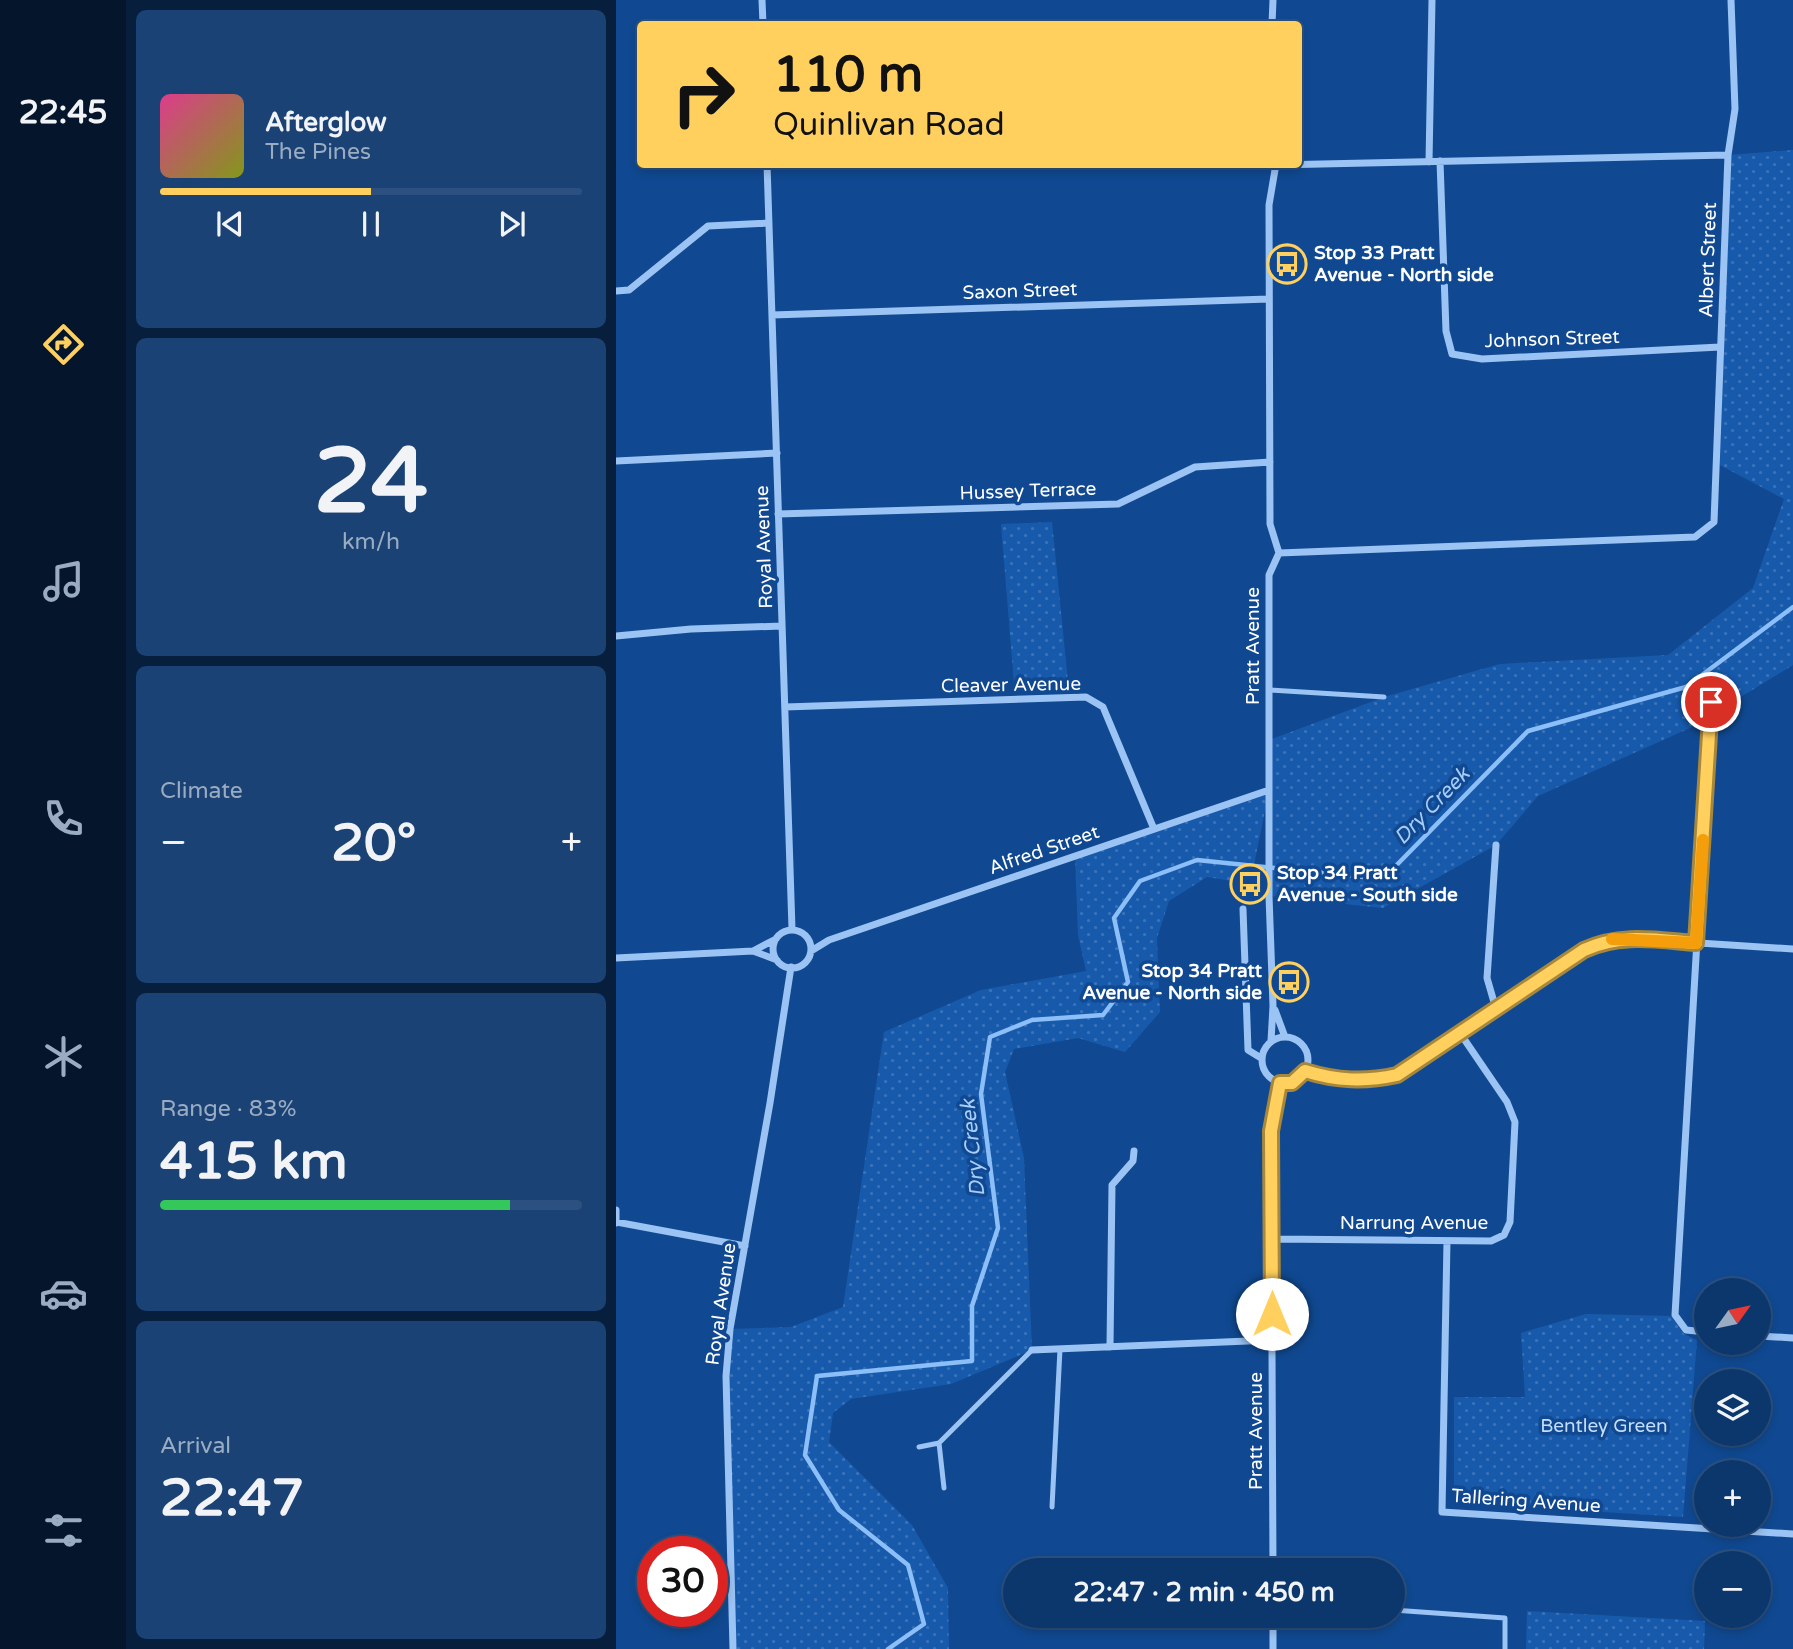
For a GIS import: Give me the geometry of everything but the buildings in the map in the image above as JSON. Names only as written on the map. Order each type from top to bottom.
[{"type":"street","points":[[762,0],[763,21]]},
{"type":"street","points":[[1272,21],[1273,0]]},
{"type":"street","points":[[1429,162],[1432,0]]},
{"type":"street","name":"Albert Street","points":[[1279,553],[1695,537],[1714,522],[1728,155],[1735,109],[1731,0]]},
{"type":"street","points":[[1302,164],[1728,155]]},
{"type":"street","name":"Johnson Street","points":[[1440,161],[1446,331],[1452,354],[1482,359],[1720,347]]},
{"type":"street","name":"Royal Avenue","points":[[767,168],[792,929]]},
{"type":"street","points":[[1275,168],[1269,205],[1270,524],[1279,553]]},
{"type":"street","points":[[616,291],[629,289],[708,226],[769,223]]},
{"type":"street","name":"Saxon Street","points":[[772,315],[1269,299]]},
{"type":"street","points":[[616,461],[776,453]]},
{"type":"street","name":"Hussey Terrace","points":[[779,514],[1118,504],[1195,467],[1270,462]]},
{"type":"street","name":"Pratt Avenue","points":[[1271,1041],[1273,1006],[1269,896],[1269,575],[1279,553]]},
{"type":"street","points":[[616,636],[691,629],[782,626]]},
{"type":"street","name":"Cleaver Avenue","points":[[785,707],[1086,696],[1102,707],[1154,829]]},
{"type":"street","points":[[1694,1331],[1686,1331],[1675,1315],[1711,702]]},
{"type":"street","name":"Alfred Street","points":[[811,951],[829,940],[1269,790]]},
{"type":"street","points":[[1496,845],[1487,978],[1496,1009]]},
{"type":"street","points":[[1243,909],[1248,1050],[1261,1058],[1266,1074],[1280,1083],[1292,1083],[1305,1071],[1307,1054],[1301,1044],[1285,1037],[1271,1041],[1261,1058]]},
{"type":"street","points":[[616,958],[753,951],[791,967],[805,962],[811,951],[807,937],[792,929],[782,932],[776,939],[753,951]]},
{"type":"street","name":"Alfred Street","points":[[807,937],[829,940]]},
{"type":"street","points":[[1305,1071],[1332,1079],[1372,1080],[1397,1075],[1584,950],[1604,941],[1622,938],[1793,949]]},
{"type":"street","points":[[776,939],[773,950],[777,960]]},
{"type":"street","name":"Royal Avenue","points":[[733,1649],[726,1376],[730,1328],[791,967]]},
{"type":"street","name":"Pratt Avenue","points":[[1273,1006],[1285,1037]]},
{"type":"street","name":"Narrung Avenue","points":[[1273,1239],[1491,1241],[1504,1235],[1510,1222],[1515,1122],[1507,1102],[1460,1033]]},
{"type":"street","name":"Pratt Avenue","points":[[1273,1558],[1271,1131],[1280,1083]]},
{"type":"street","points":[[1110,1347],[1112,1185],[1133,1161],[1134,1151]]},
{"type":"street","points":[[616,1210],[616,1223],[745,1246]]},
{"type":"street","name":"Tallering Avenue","points":[[1447,1241],[1442,1512],[1793,1534]]},
{"type":"street","points":[[1771,1337],[1793,1338]]},
{"type":"street","points":[[1032,1350],[1272,1340]]},
{"type":"street","points":[[1273,1628],[1273,1649]]},
{"type":"lane","points":[[1269,690],[1384,697]]},
{"type":"lane","points":[[1052,1507],[1060,1349]]},
{"type":"lane","points":[[919,1447],[939,1443],[1032,1350]]},
{"type":"lane","points":[[939,1443],[944,1488]]},
{"type":"lane","points":[[1405,1611],[1505,1618],[1504,1649]]},
{"type":"green space","points":[[1793,150],[1793,665],[1711,715],[1710,719],[1538,796],[1496,845],[1383,908],[1269,896],[1268,796],[1250,884],[1207,877],[1169,901],[1157,938],[1160,1012],[1125,1052],[1078,1038],[1014,1049],[1005,1072],[1024,1158],[1032,1350],[951,1384],[851,1399],[833,1413],[829,1442],[912,1525],[948,1588],[949,1649],[733,1649],[726,1376],[730,1329],[791,1327],[843,1307],[884,1032],[981,990],[1086,971],[1078,935],[1075,856],[1268,790],[1269,740],[1384,697],[1500,664],[1668,655],[1753,588],[1784,499],[1718,464],[1728,155]]},
{"type":"green space","points":[[1052,522],[1068,682],[1014,684],[1001,524]]},
{"type":"green space","name":"Bentley Green","points":[[1586,1314],[1671,1316],[1684,1334],[1694,1339],[1696,1355],[1683,1517],[1474,1504],[1459,1498],[1454,1492],[1454,1397],[1525,1397],[1521,1333]]},
{"type":"green space","points":[[1527,1611],[1694,1620],[1694,1628],[1705,1628],[1704,1649],[1526,1649]]},
{"type":"waterway","name":"Dry Creek","points":[[888,1649],[924,1624],[908,1565],[839,1510],[805,1455],[817,1376],[972,1361],[972,1306],[998,1228],[981,1094],[990,1037],[1032,1020],[1103,1015],[1128,982],[1114,918],[1140,881],[1197,860],[1383,879],[1528,731],[1686,687],[1793,607]]},
{"type":"slow traffic","points":[[1612,939],[1696,943],[1703,840]]},
{"type":"place","name":"Stop 33 Pratt Avenue - North side","points":[[1287,264]]},
{"type":"place","name":"Stop 34 Pratt Avenue - South side","points":[[1250,884]]},
{"type":"place","name":"Stop 34 Pratt Avenue - North side","points":[[1289,982]]},
{"type":"route","points":[[1272,1314],[1271,1131],[1280,1083],[1292,1083],[1300,1079],[1305,1071],[1332,1079],[1372,1080],[1397,1075],[1584,950],[1604,941],[1622,938],[1696,943],[1711,702]]}]
